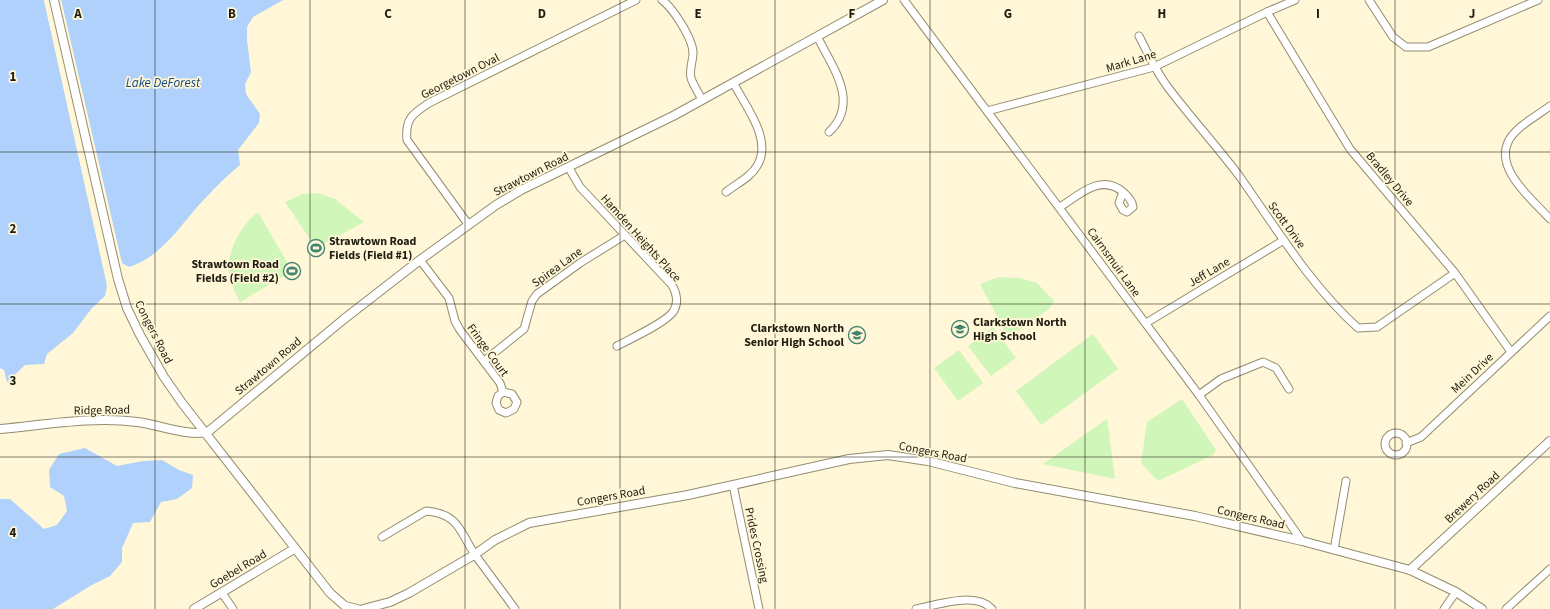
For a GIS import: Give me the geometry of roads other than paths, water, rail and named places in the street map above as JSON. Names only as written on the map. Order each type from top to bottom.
[{"type":"street","name":"Congers Road","points":[[54,0],[118,279],[127,308],[140,336],[164,377],[204,433],[294,549],[330,593],[345,606],[357,609]]},
{"type":"street","name":"Georgetown Oval","points":[[468,224],[407,140],[406,129],[409,120],[415,111],[636,0]]},
{"type":"street","points":[[662,0],[672,10],[692,44],[693,52],[690,69],[691,78],[702,100]]},
{"type":"street","name":"Strawtown Road","points":[[204,433],[220,423],[338,324],[420,260],[468,224],[521,190],[569,168],[734,84],[883,0]]},
{"type":"street","name":"Cairnsmuir Lane","points":[[904,0],[1200,395],[1302,541]]},
{"type":"street","name":"Mark Lane","points":[[987,111],[1154,67],[1295,0]]},
{"type":"street","points":[[1369,0],[1393,37],[1406,46],[1428,47],[1538,0]]},
{"type":"street","name":"Bradley Drive","points":[[1267,12],[1350,149],[1455,273],[1511,352]]},
{"type":"street","name":"Scott Drive","points":[[1139,36],[1154,67],[1167,86],[1239,176],[1284,240],[1342,314],[1358,328],[1377,327],[1455,273]]},
{"type":"street","points":[[818,38],[841,85],[844,98],[844,109],[841,119],[829,132]]},
{"type":"street","points":[[726,192],[748,177],[757,166],[761,155],[762,144],[760,134],[734,84]]},
{"type":"street","points":[[1550,106],[1518,130],[1508,142],[1504,157],[1510,175],[1550,219]]},
{"type":"street","name":"Hamden Heights Place","points":[[569,168],[580,188],[672,285],[676,294],[677,302],[673,312],[664,319],[617,346]]},
{"type":"street","points":[[1060,207],[1091,186],[1099,184],[1110,184],[1123,192]]},
{"type":"street","name":"Spirea Lane","points":[[484,361],[524,329],[532,301],[537,294],[580,263],[625,235]]},
{"type":"street","name":"Jeff Lane","points":[[1146,323],[1284,240]]},
{"type":"street","name":"Fringe Court","points":[[420,260],[449,298],[455,321],[500,383],[503,392]]},
{"type":"street","name":"Mein Drive","points":[[1406,443],[1421,437],[1550,316]]},
{"type":"street","points":[[1200,395],[1221,379],[1263,362],[1276,368],[1289,389]]},
{"type":"street","name":"Ridge Road","points":[[0,429],[116,420],[142,422],[193,433],[204,433]]},
{"type":"street","name":"Brewery Road","points":[[1410,570],[1550,441]]},
{"type":"street","name":"Congers Road","points":[[363,609],[390,602],[409,593],[474,555],[512,530],[529,524],[688,495],[849,459],[878,455],[898,456],[928,461],[1015,483],[1217,521],[1302,541],[1410,570],[1456,592],[1482,609]]},
{"type":"street","points":[[1334,550],[1346,480]]},
{"type":"street","name":"Prides Crossing","points":[[733,485],[759,609]]},
{"type":"street","points":[[382,537],[418,514],[426,511],[445,515],[456,524],[464,534],[474,555],[515,609]]},
{"type":"street","name":"Goebel Road","points":[[194,609],[294,549]]},
{"type":"street","points":[[1506,609],[1550,569]]},
{"type":"street","points":[[1444,609],[1456,592]]},
{"type":"street","points":[[222,593],[233,609]]},
{"type":"street","points":[[916,609],[969,600],[980,602],[992,609]]},
{"type":"water","points":[[0,0],[44,0],[107,285],[105,296],[92,308],[73,333],[47,354],[44,364],[25,365],[7,382],[4,370],[0,368]]},
{"type":"water","name":"Lake DeForest","points":[[61,0],[283,0],[253,17],[247,27],[251,72],[245,84],[246,94],[260,114],[259,123],[238,150],[240,165],[213,190],[159,250],[140,263],[129,267],[121,261]]},
{"type":"water","points":[[85,448],[117,466],[143,461],[162,460],[179,470],[193,475],[192,488],[177,499],[161,502],[150,522],[133,523],[122,548],[122,562],[110,576],[90,586],[53,609],[0,609],[0,499],[10,499],[44,529],[57,525],[67,511],[64,496],[50,487],[49,470],[59,454]]},
{"type":"place","name":"Strawtown Road Fields (Field #1)","points":[[316,248]]},
{"type":"place","name":"Strawtown Road Fields (Field #2)","points":[[292,271]]},
{"type":"place","name":"Clarkstown North High School","points":[[960,329]]},
{"type":"place","name":"Clarkstown North Senior High School","points":[[857,335]]}]
